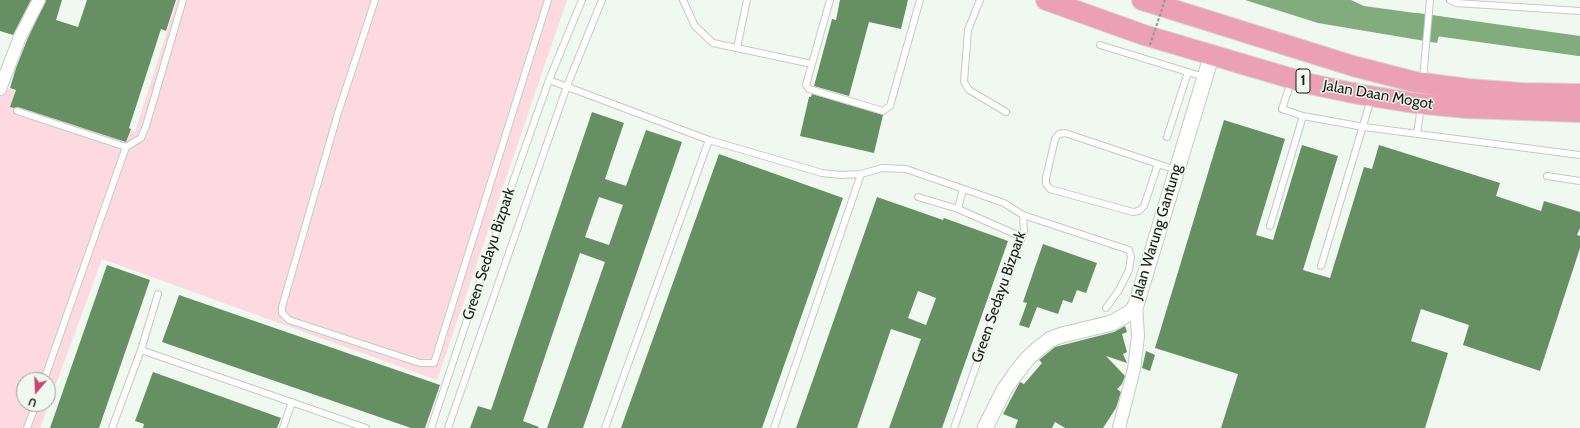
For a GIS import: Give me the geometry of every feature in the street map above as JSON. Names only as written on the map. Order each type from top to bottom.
[{"type":"highway","name":"Jalan Daan Mogot","points":[[1046,0],[1144,35],[1310,84],[1421,104],[1497,110],[1580,112]]},
{"type":"highway","name":"Jalan Daan Mogot","points":[[1142,0],[1353,66],[1423,75],[1468,89],[1520,93],[1580,94]]},
{"type":"street","points":[[0,89],[20,37],[39,0]]},
{"type":"street","name":"Jalan Warung Gantung","points":[[985,428],[1004,390],[1016,373],[1039,348],[1051,339],[1062,335],[1112,323],[1131,312],[1136,305],[1212,54]]},
{"type":"street","points":[[1120,428],[1134,370],[1138,336],[1136,305]]},
{"type":"lane","points":[[47,372],[126,147],[141,138],[146,126],[183,0]]},
{"type":"lane","points":[[375,0],[338,113],[282,307],[282,313],[289,320],[420,363],[434,363],[548,0]]},
{"type":"lane","name":"Green Sedayu Bizpark","points":[[431,428],[514,179],[549,80],[582,0]]},
{"type":"lane","name":"Green Sedayu Bizpark","points":[[448,428],[567,86],[602,0]]},
{"type":"lane","points":[[683,0],[695,26],[713,42],[812,64]]},
{"type":"lane","points":[[737,48],[747,0]]},
{"type":"lane","points":[[830,0],[806,84],[809,89],[883,111],[890,106],[920,0]]},
{"type":"lane","points":[[980,0],[968,30],[964,82],[969,90],[1006,112]]},
{"type":"lane","points":[[1423,75],[1430,0]]},
{"type":"lane","points":[[1450,0],[1456,3],[1580,11]]},
{"type":"lane","points":[[1100,45],[1204,77]]},
{"type":"lane","points":[[1167,137],[1188,72]]},
{"type":"lane","points":[[1293,78],[1282,109],[1303,116],[1364,127],[1580,155]]},
{"type":"lane","name":"Green Sedayu Bizpark","points":[[549,80],[708,140],[822,173],[840,175],[861,174],[882,168],[906,169],[1004,203],[1023,215],[1024,231],[954,428]]},
{"type":"lane","points":[[1321,266],[1364,127],[1372,96]]},
{"type":"lane","points":[[1418,134],[1421,104]]},
{"type":"lane","points":[[17,111],[126,147]]},
{"type":"lane","points":[[1270,226],[1303,116]]},
{"type":"lane","points":[[1158,164],[1144,206],[1139,211],[1133,212],[1050,189],[1046,184],[1055,139],[1059,134],[1065,133],[1158,164],[1176,170]]},
{"type":"lane","points":[[605,428],[708,140]]},
{"type":"lane","points":[[774,428],[861,174]]},
{"type":"lane","points":[[1546,176],[1580,182]]},
{"type":"lane","points":[[958,209],[963,189]]},
{"type":"lane","points":[[918,197],[958,209],[1022,237]]},
{"type":"lane","points":[[1023,215],[1129,250],[1131,257],[1129,270],[1119,290],[1106,308]]},
{"type":"lane","points":[[112,428],[141,350],[158,294]]},
{"type":"lane","points":[[141,350],[366,428]]},
{"type":"lane","points":[[282,428],[292,402]]},
{"type":"lane","points":[[27,428],[33,412]]},
{"type":"path","points":[[1150,45],[1165,0]]},
{"type":"shaded area","points":[[177,0],[567,0],[437,380],[102,259],[56,384],[56,372],[16,372],[16,412],[46,412],[40,428],[0,428],[0,92],[7,88],[135,132]]},
{"type":"shaded area","points":[[1245,0],[1351,0],[1364,6],[1444,17],[1437,43],[1318,23]]},
{"type":"building","points":[[0,0],[31,0],[13,35],[0,31]]},
{"type":"building","points":[[46,0],[62,0],[56,20],[78,27],[87,0],[176,0],[166,31],[161,29],[129,128],[131,129],[126,142],[18,107],[10,107],[16,90],[10,88],[16,68],[27,40]]},
{"type":"building","points":[[840,0],[908,0],[901,29],[869,22],[849,96],[814,86],[832,19],[836,20]]},
{"type":"building","points":[[812,94],[883,115],[874,153],[800,136],[809,97],[811,97]]},
{"type":"building","points":[[592,112],[624,123],[605,179],[626,186],[646,130],[682,142],[583,428],[547,428],[605,262],[580,253],[523,421],[539,427],[470,428],[478,406],[491,410]],"holes":[[[599,197],[623,205],[609,245],[585,237]]]},
{"type":"building","points":[[1224,120],[1285,139],[1256,235],[1273,240],[1302,145],[1338,156],[1303,270],[1330,278],[1364,167],[1372,169],[1379,145],[1500,183],[1496,196],[1541,211],[1544,201],[1580,212],[1580,228],[1577,235],[1580,236],[1580,248],[1540,371],[1463,345],[1469,325],[1421,309],[1411,341],[1448,353],[1425,428],[1221,428],[1238,374],[1155,348]]},
{"type":"building","points":[[719,154],[843,198],[762,428],[621,428]]},
{"type":"building","points":[[877,197],[943,220],[944,218],[1008,241],[942,428],[889,428],[921,339],[891,329],[857,428],[796,428]],"holes":[[[918,291],[936,298],[926,325],[908,318]]]},
{"type":"building","points":[[1043,244],[1097,263],[1086,293],[1077,290],[1072,303],[1063,300],[1058,314],[1037,307],[1029,328],[1019,325],[1027,303],[1023,302]]},
{"type":"building","points":[[107,265],[150,280],[99,428],[50,428]]},
{"type":"building","points":[[179,295],[440,385],[425,428],[411,428],[162,342]]},
{"type":"building","points":[[1125,326],[1127,332],[1122,334],[1127,352],[1123,354],[1127,363],[1106,356],[1125,376],[1122,384],[1117,389],[1121,392],[1116,408],[1103,428],[1065,428],[1055,422],[1052,428],[1015,428],[1018,420],[1003,414],[1020,382],[1024,384],[1042,363],[1039,360],[1055,347],[1114,332]]},
{"type":"building","points":[[1146,351],[1155,355],[1150,371],[1142,368]]},
{"type":"building","points":[[153,372],[281,418],[277,428],[143,428],[144,424],[135,421]]},
{"type":"waterway","points":[[1416,23],[1580,46]]}]
